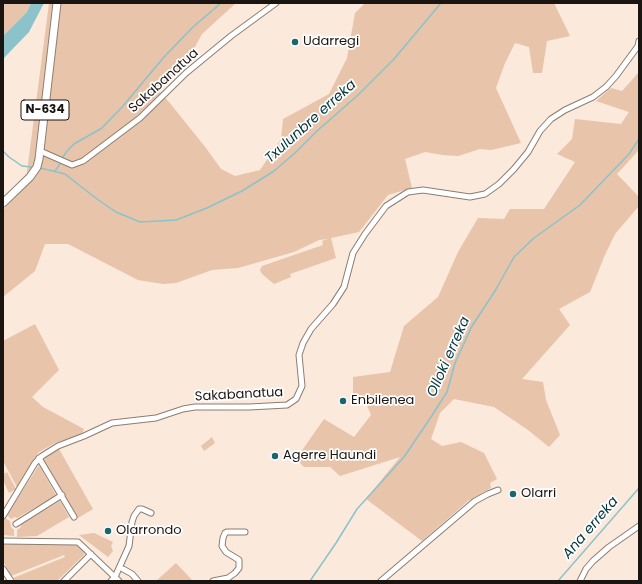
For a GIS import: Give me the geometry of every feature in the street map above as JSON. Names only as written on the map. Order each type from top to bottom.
[{"type":"highway","name":"N-634","points":[[3,203],[33,174],[38,163],[57,3]]},
{"type":"street","name":"Sakabanatua","points":[[40,151],[72,164],[83,161],[140,118],[186,73],[231,36],[276,3]]},
{"type":"street","name":"Sakabanatua","points":[[39,458],[58,446],[112,423],[156,418],[183,409],[195,407],[287,405],[296,399],[302,386],[299,355],[303,343],[311,329],[333,304],[344,288],[353,253],[386,206],[408,192],[423,190],[470,197],[485,194],[499,184],[514,169],[528,152],[540,131],[550,118],[593,97],[606,87],[638,46],[639,41]]},
{"type":"street","points":[[3,516],[39,458],[74,517]]},
{"type":"street","points":[[381,581],[475,501],[498,490]]},
{"type":"street","points":[[16,524],[62,495]]},
{"type":"street","points":[[111,581],[115,577],[129,546],[134,516],[139,509],[151,513]]},
{"type":"street","points":[[580,581],[586,569],[609,546],[639,526]]},
{"type":"street","points":[[213,581],[228,578],[239,568],[239,560],[224,550],[222,542],[224,535],[227,532],[245,532]]},
{"type":"street","points":[[4,540],[75,541],[82,544],[119,581]]},
{"type":"street","points":[[64,581],[92,554]]},
{"type":"street","points":[[3,569],[11,581]]},
{"type":"street","points":[[124,569],[132,574],[138,581]]},
{"type":"shaded area","points":[[3,3],[31,3],[27,12],[3,36]]},
{"type":"shaded area","points":[[49,3],[236,3],[202,34],[184,67],[157,89],[206,148],[221,169],[235,176],[260,170],[281,139],[283,119],[329,94],[347,58],[355,13],[365,3],[554,3],[570,36],[547,41],[542,73],[533,73],[529,47],[515,43],[505,63],[496,88],[521,143],[491,150],[480,149],[458,156],[425,152],[405,159],[412,188],[388,195],[359,232],[331,238],[336,258],[290,274],[291,277],[274,284],[262,274],[260,270],[262,266],[323,245],[322,241],[328,239],[319,240],[294,252],[238,268],[212,270],[176,283],[163,284],[138,280],[68,244],[45,244],[35,271],[3,297],[3,210],[25,187]]},
{"type":"shaded area","points":[[639,72],[639,150],[617,174],[639,197],[639,206],[615,234],[590,292],[559,309],[570,325],[522,379],[543,382],[546,400],[560,435],[549,447],[528,430],[494,407],[454,399],[440,413],[431,439],[442,446],[461,442],[484,453],[497,479],[490,483],[491,488],[468,501],[422,541],[366,499],[400,457],[340,476],[330,467],[304,467],[296,459],[324,419],[354,437],[371,415],[363,396],[353,398],[353,377],[390,372],[404,326],[438,297],[458,252],[478,218],[504,219],[510,209],[544,209],[575,162],[557,154],[572,139],[575,119],[621,124],[629,112],[596,101],[611,88],[622,91]]},
{"type":"shaded area","points":[[35,324],[59,370],[32,397],[43,407],[84,429],[82,435],[55,443],[39,452],[17,487],[3,461],[3,341]]},
{"type":"shaded area","points":[[212,437],[215,443],[204,451],[201,446]]},
{"type":"shaded area","points":[[59,449],[93,509],[78,518],[44,461],[45,456]]},
{"type":"shaded area","points":[[39,465],[56,495],[17,518],[15,517],[11,519],[7,515]]},
{"type":"shaded area","points":[[7,472],[16,489],[9,493],[3,480],[3,474]]},
{"type":"shaded area","points":[[60,501],[69,517],[37,536],[17,537],[17,530],[22,524]]},
{"type":"shaded area","points":[[5,518],[10,521],[11,527],[14,530],[14,536],[3,535],[3,522]]},
{"type":"shaded area","points":[[94,533],[113,542],[111,546],[113,551],[108,557],[79,535]]},
{"type":"shaded area","points":[[76,543],[85,550],[84,555],[57,581],[16,581],[13,578],[65,557],[64,555],[11,576],[3,561],[3,544]]},
{"type":"shaded area","points":[[176,563],[193,581],[156,581]]},
{"type":"water","points":[[31,3],[44,3],[29,32],[3,59],[3,36],[27,12]]},
{"type":"waterway","points":[[63,157],[74,144],[102,128],[123,106],[164,57],[193,27],[221,3]]},
{"type":"waterway","name":"Txulunbre erreka","points":[[40,168],[65,174],[116,212],[140,222],[176,220],[207,208],[242,191],[274,171],[295,153],[317,131],[358,95],[394,59],[441,3]]},
{"type":"waterway","name":"Olloki erreka","points":[[310,581],[357,509],[404,457],[447,392],[455,363],[472,326],[495,291],[514,257],[534,238],[580,205],[629,154],[639,139]]},
{"type":"waterway","name":"Txulunbre erreka","points":[[3,151],[22,166],[31,167]]},
{"type":"waterway","points":[[55,171],[60,164]]},
{"type":"waterway","name":"Ana erreka","points":[[558,581],[639,488]]},
{"type":"place","name":"Udarregi","points":[[295,42]]},
{"type":"place","name":"Enbilenea","points":[[343,401]]},
{"type":"place","name":"Agerre Haundi","points":[[275,456]]},
{"type":"place","name":"Olarri","points":[[513,494]]},
{"type":"place","name":"Olarrondo","points":[[108,531]]}]
